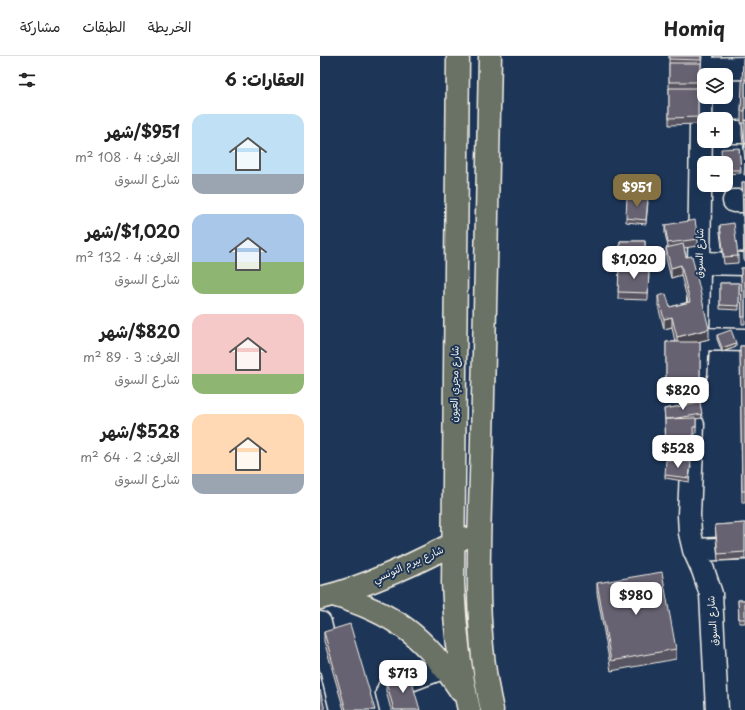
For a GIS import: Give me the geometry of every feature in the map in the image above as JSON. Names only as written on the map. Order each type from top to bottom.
[{"type":"main road","name":"شارع مجري العيون","points":[[458,56],[453,544],[455,621],[467,704]]},
{"type":"main road","points":[[490,56],[479,566],[482,645],[488,694],[492,710]]},
{"type":"main road","name":"شارع بيرم التونسي","points":[[326,597],[394,572],[453,544],[480,528]]},
{"type":"main road","name":"شارع بيرم التونسي","points":[[326,597],[359,603],[383,614],[406,628],[427,646],[445,667],[467,704]]},
{"type":"street","points":[[702,62],[745,68]]},
{"type":"street","name":"شارع السوق","points":[[702,62],[703,112]]},
{"type":"street","points":[[733,132],[745,132]]},
{"type":"street","name":"شارع السوق","points":[[703,148],[698,339],[689,515],[690,534],[694,550],[711,594],[717,710]]},
{"type":"street","points":[[699,263],[745,264]]},
{"type":"street","points":[[698,339],[745,340]]},
{"type":"street","points":[[694,550],[745,548]]},
{"type":"street","points":[[320,623],[342,710]]},
{"type":"street","points":[[391,710],[387,693],[389,688],[445,667]]},
{"type":"building","points":[[669,56],[701,56],[701,60],[669,59]]},
{"type":"building","points":[[743,58],[745,58],[745,111],[741,111]]},
{"type":"building","points":[[669,63],[701,63],[701,68],[697,68],[697,82],[669,82]]},
{"type":"building","points":[[669,88],[697,88],[697,117],[669,118]]},
{"type":"building","points":[[742,123],[745,123],[745,148]]},
{"type":"building","points":[[739,148],[741,170],[733,170],[733,156],[722,156],[721,149]]},
{"type":"building","points":[[742,182],[745,182],[745,195],[743,195]]},
{"type":"building","points":[[627,196],[648,198],[646,220],[626,218]]},
{"type":"building","points":[[743,198],[745,198],[745,251],[744,251]]},
{"type":"building","points":[[695,220],[698,239],[668,243],[665,225]]},
{"type":"building","points":[[734,223],[738,256],[724,257],[720,225]]},
{"type":"building","points":[[620,241],[645,241],[645,258],[620,257]]},
{"type":"building","points":[[683,244],[686,257],[692,256],[709,329],[677,337],[672,317],[664,319],[658,296],[666,294],[670,307],[690,302],[681,265],[671,268],[666,248]]},
{"type":"building","points":[[619,268],[649,269],[648,293],[618,292]]},
{"type":"building","points":[[741,268],[745,268],[745,317],[742,317]]},
{"type":"building","points":[[720,283],[739,283],[739,306],[720,305]]},
{"type":"building","points":[[731,330],[736,343],[722,348],[717,335]]},
{"type":"building","points":[[666,342],[700,342],[700,396],[666,396]]},
{"type":"building","points":[[740,346],[745,346],[745,491],[742,491]]},
{"type":"building","points":[[700,403],[702,414],[665,419],[664,409]]},
{"type":"building","points":[[696,418],[696,427],[693,427],[694,448],[666,449],[665,419]]},
{"type":"building","points":[[666,460],[691,462],[689,478],[665,475]]},
{"type":"building","points":[[745,523],[745,552],[718,554],[715,525]]},
{"type":"building","points":[[662,572],[676,649],[611,661],[597,583]]},
{"type":"building","points":[[738,600],[745,600],[745,619],[739,619]]},
{"type":"building","points":[[350,624],[375,710],[346,710],[324,632]]},
{"type":"building","points":[[410,675],[420,710],[394,710],[386,681]]},
{"type":"building","points":[[320,690],[325,710],[320,710]]}]
